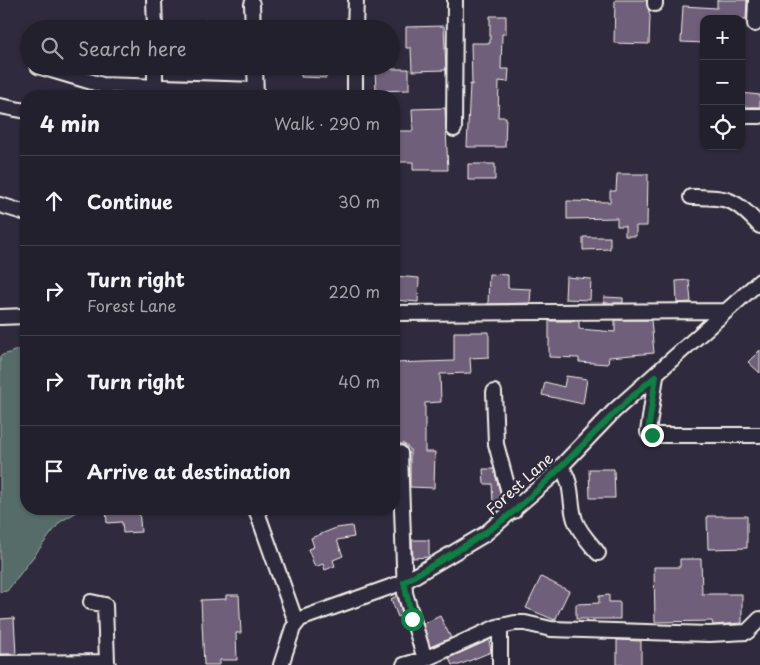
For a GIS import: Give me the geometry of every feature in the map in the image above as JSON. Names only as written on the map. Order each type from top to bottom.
[{"type":"street","points":[[154,0],[155,20]]},
{"type":"street","points":[[355,20],[356,0]]},
{"type":"street","points":[[454,129],[455,0]]},
{"type":"street","points":[[752,24],[756,0]]},
{"type":"street","points":[[252,4],[253,20]]},
{"type":"street","points":[[61,75],[101,90]]},
{"type":"street","points":[[155,75],[155,90]]},
{"type":"street","points":[[255,75],[256,90]]},
{"type":"street","points":[[355,75],[355,90]]},
{"type":"street","points":[[0,106],[20,110]]},
{"type":"street","points":[[745,116],[760,116]]},
{"type":"street","points":[[690,197],[731,200],[740,205],[760,226]]},
{"type":"street","points":[[0,205],[20,211]]},
{"type":"street","name":"Forest Lane","points":[[296,622],[308,615],[404,582],[475,541],[514,511],[561,468],[614,411],[656,376],[724,311],[760,281]]},
{"type":"street","points":[[400,313],[724,311]]},
{"type":"street","points":[[0,317],[20,316]]},
{"type":"street","points":[[656,376],[648,432],[650,435],[760,435]]},
{"type":"street","points":[[494,392],[496,444],[514,511]]},
{"type":"street","points":[[400,453],[404,582],[412,619],[425,659]]},
{"type":"street","points":[[561,468],[569,480],[573,510],[578,528],[598,553]]},
{"type":"street","points":[[258,515],[296,622],[281,665]]},
{"type":"street","points":[[0,664],[108,663],[105,605],[91,602]]},
{"type":"street","points":[[404,665],[425,659],[500,626],[519,622],[551,629],[734,633],[750,631],[756,620],[760,619]]},
{"type":"street","points":[[500,626],[500,665]]},
{"type":"green space","points":[[20,349],[20,515],[72,515],[60,522],[7,591],[0,592],[0,356]]},
{"type":"building","points":[[615,0],[646,0],[650,16],[649,44],[614,43]]},
{"type":"building","points":[[717,0],[747,0],[746,19],[745,15],[700,15],[700,43],[681,42],[683,6],[717,8]]},
{"type":"building","points":[[490,16],[506,16],[506,34],[502,34],[501,69],[509,69],[508,82],[499,81],[498,117],[506,117],[505,147],[467,147],[470,84],[472,85],[471,43],[490,43]]},
{"type":"building","points":[[444,26],[446,70],[412,71],[411,48],[406,48],[406,27]]},
{"type":"building","points":[[400,69],[409,69],[409,90],[376,90],[375,75],[400,75]]},
{"type":"building","points":[[301,75],[326,75],[326,78],[301,77]]},
{"type":"building","points":[[745,93],[760,95],[760,107],[745,107]]},
{"type":"building","points":[[445,108],[448,170],[413,170],[413,162],[400,162],[400,131],[413,131],[412,109]]},
{"type":"building","points":[[468,164],[495,164],[495,180],[468,180]]},
{"type":"building","points":[[617,174],[648,174],[647,226],[636,226],[636,236],[625,236],[625,226],[617,226],[617,218],[567,219],[567,201],[610,202],[610,191],[616,191]]},
{"type":"building","points":[[583,237],[610,237],[610,249],[583,250]]},
{"type":"building","points":[[489,274],[508,275],[508,288],[531,289],[530,303],[488,304]]},
{"type":"building","points":[[400,276],[419,278],[418,302],[400,300]]},
{"type":"building","points":[[566,277],[591,279],[590,300],[565,299]]},
{"type":"building","points":[[689,280],[691,302],[677,303],[676,281]]},
{"type":"building","points":[[604,297],[623,298],[623,303],[604,303]]},
{"type":"building","points":[[615,320],[651,320],[654,353],[609,357],[608,364],[579,362],[579,358],[549,357],[549,321],[579,321],[579,329],[615,332]]},
{"type":"building","points":[[454,332],[489,332],[489,357],[470,358],[471,373],[440,374],[441,402],[425,403],[425,452],[435,452],[434,488],[410,487],[410,449],[404,444],[400,444],[400,363],[454,361]]},
{"type":"building","points":[[760,350],[760,373],[748,362]]},
{"type":"building","points":[[566,376],[587,379],[583,404],[542,395],[545,382],[564,387]]},
{"type":"building","points":[[483,469],[494,469],[503,504],[493,504],[492,484],[484,484]]},
{"type":"building","points":[[589,469],[614,469],[615,498],[590,498]]},
{"type":"building","points":[[106,515],[140,515],[141,532],[123,533],[122,522],[107,523]]},
{"type":"building","points":[[707,516],[747,516],[747,548],[708,549]]},
{"type":"building","points":[[352,526],[354,537],[337,540],[343,556],[333,560],[335,566],[325,570],[323,564],[315,567],[308,549],[314,547],[311,538],[336,528]]},
{"type":"building","points":[[412,540],[429,540],[429,557],[413,558]]},
{"type":"building","points":[[680,559],[701,559],[702,594],[742,594],[742,623],[713,625],[712,621],[655,622],[654,567],[680,567]]},
{"type":"building","points":[[541,577],[569,591],[555,620],[526,608]]},
{"type":"building","points":[[226,595],[239,595],[241,633],[236,633],[237,660],[220,660],[220,665],[204,665],[201,600],[226,599]]},
{"type":"building","points":[[609,595],[609,602],[620,602],[620,619],[576,619],[576,604],[599,603],[599,596]]},
{"type":"building","points":[[397,596],[403,616],[398,617],[391,599]]},
{"type":"building","points":[[440,616],[451,638],[430,647],[423,624]]},
{"type":"building","points":[[14,618],[16,654],[0,654],[0,619]]},
{"type":"building","points":[[489,640],[491,652],[459,665],[452,665],[449,658]]},
{"type":"building","points":[[617,640],[641,641],[641,665],[617,665]]},
{"type":"route","points":[[412,619],[407,604],[404,582],[475,541],[514,511],[561,468],[614,411],[656,376],[648,432],[648,434],[652,435]]}]
